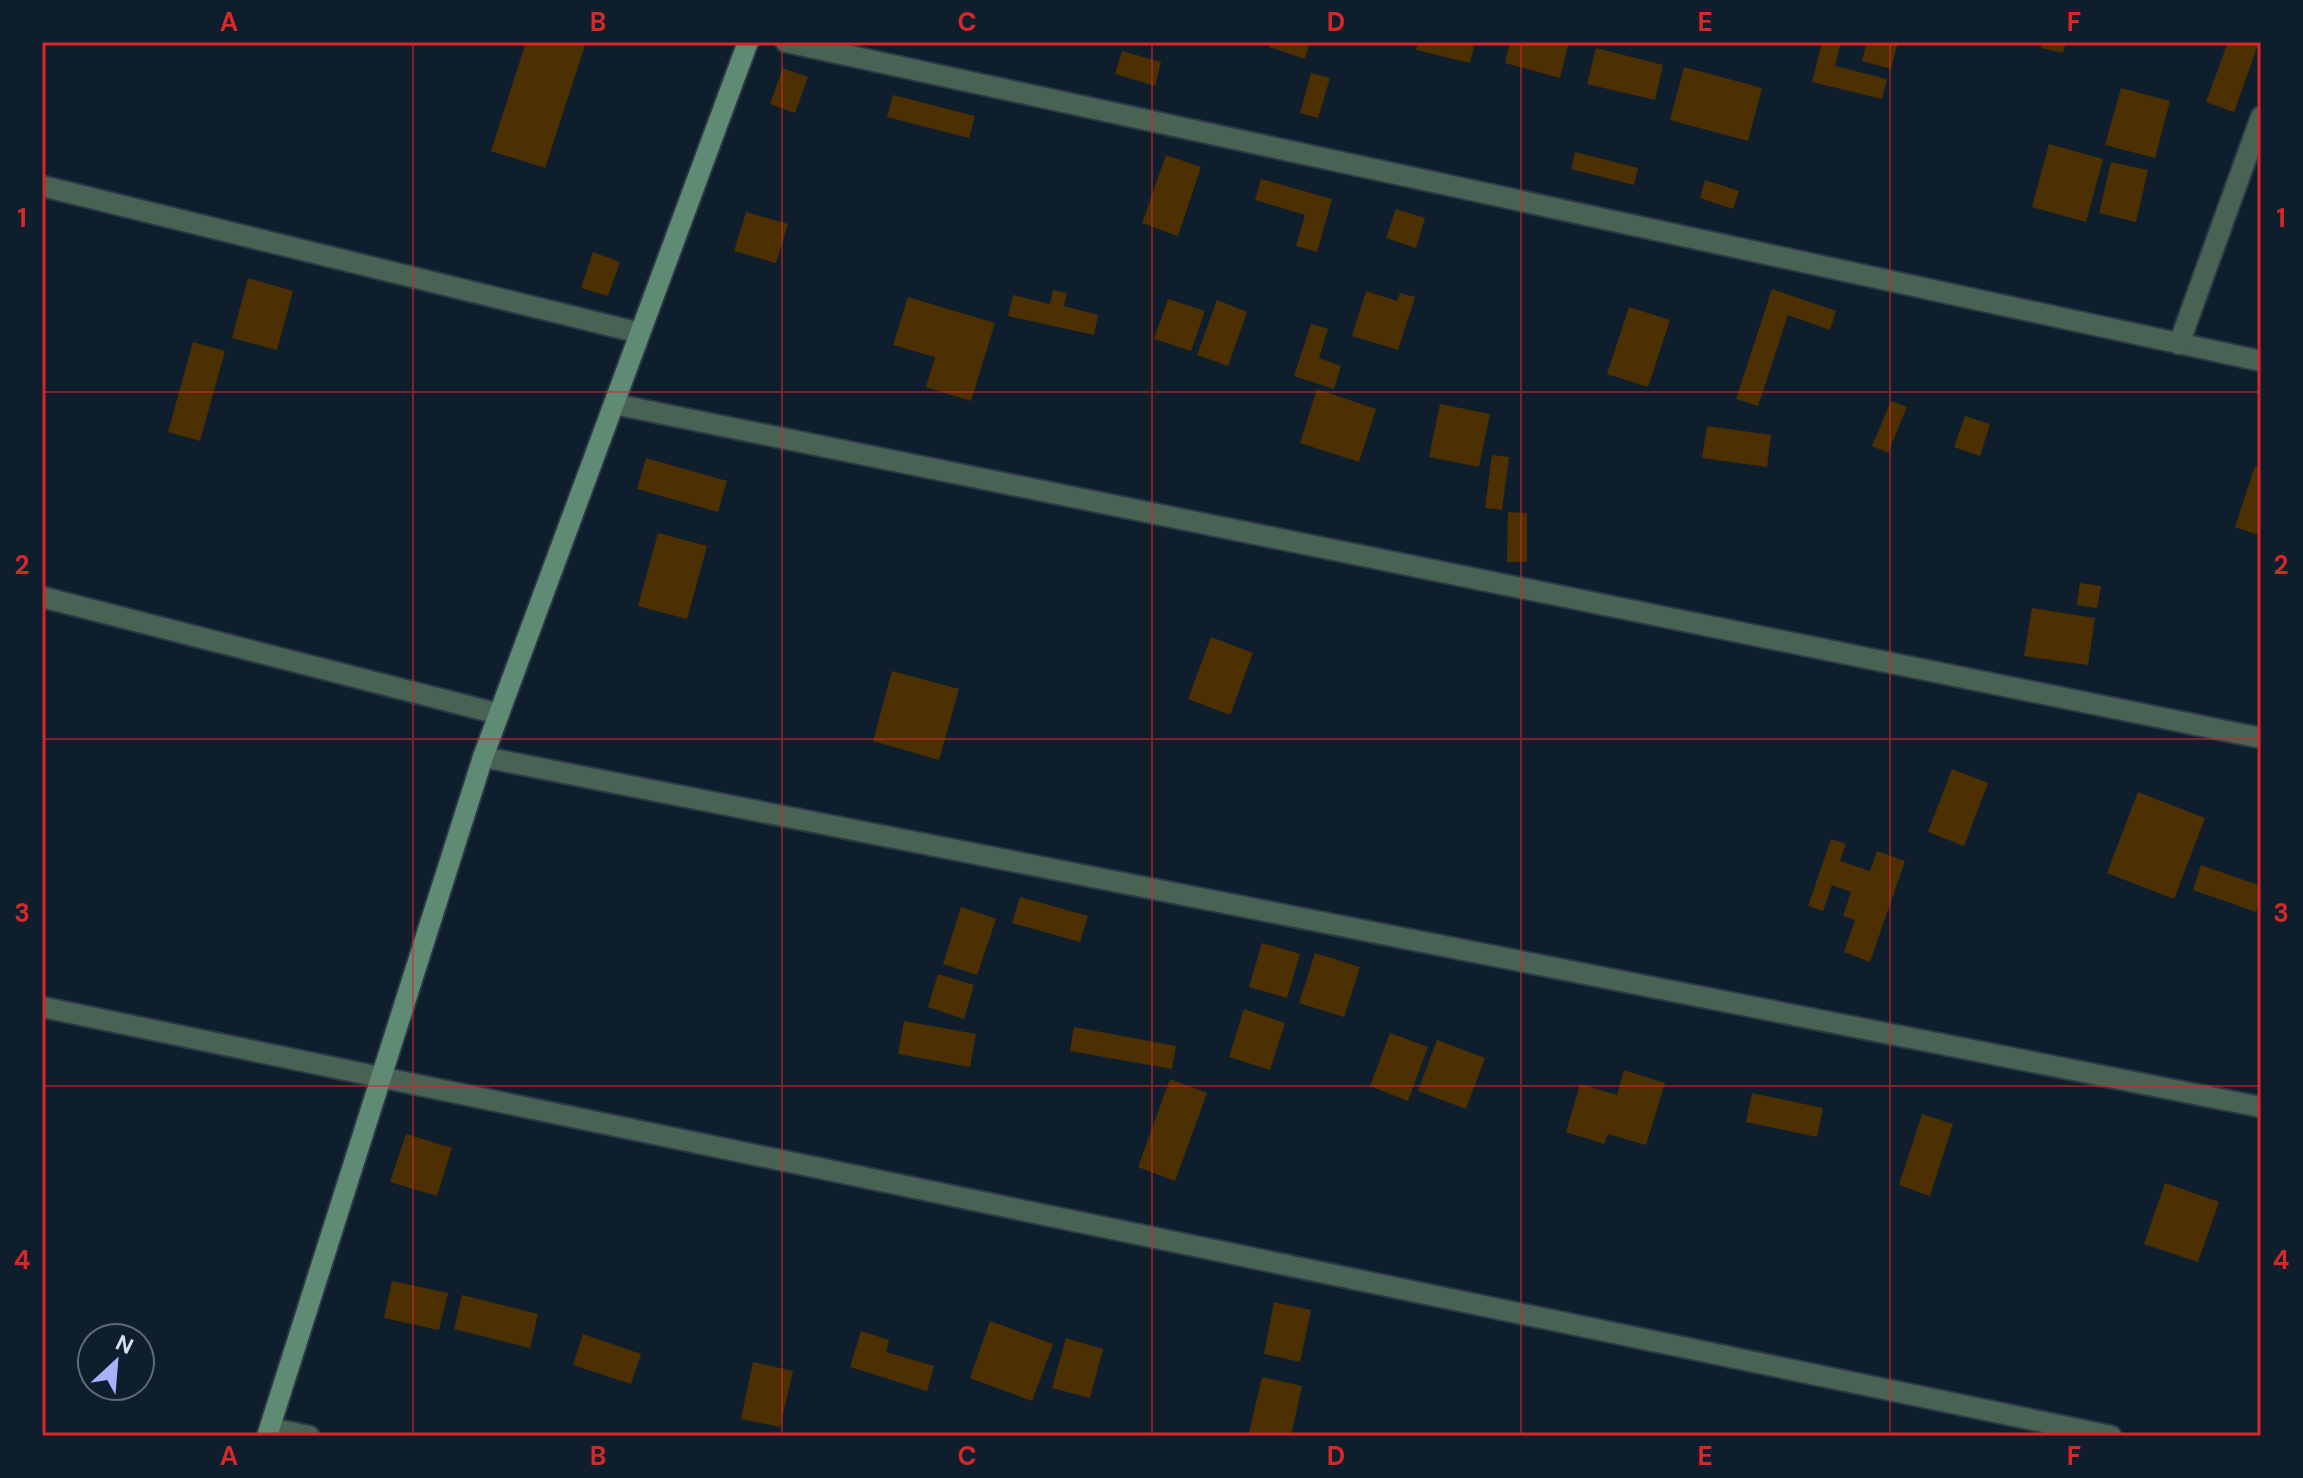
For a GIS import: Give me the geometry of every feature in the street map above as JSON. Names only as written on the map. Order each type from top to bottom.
[{"type":"main road","points":[[269,1432],[483,757],[748,42]]},
{"type":"street","points":[[786,42],[2261,361]]},
{"type":"street","points":[[2179,344],[2261,117]]},
{"type":"street","points":[[42,186],[640,333]]},
{"type":"street","points":[[614,404],[2261,738]]},
{"type":"street","points":[[42,597],[499,714]]},
{"type":"street","points":[[483,757],[2261,1107]]},
{"type":"street","points":[[42,1007],[2111,1436]]},
{"type":"street","points":[[269,1432],[309,1436]]},
{"type":"building","points":[[526,42],[586,42],[545,168],[491,151]]},
{"type":"building","points":[[1270,42],[1310,42],[1305,59],[1269,47]]},
{"type":"building","points":[[1418,42],[1475,42],[1470,63],[1416,50]]},
{"type":"building","points":[[1510,42],[1569,42],[1560,78],[1505,63]]},
{"type":"building","points":[[1822,42],[1841,42],[1835,66],[1887,79],[1882,99],[1812,82]]},
{"type":"building","points":[[1867,42],[1898,42],[1891,69],[1862,61]]},
{"type":"building","points":[[2042,42],[2066,42],[2063,53],[2041,48]]},
{"type":"building","points":[[2228,42],[2259,42],[2234,112],[2206,102]]},
{"type":"building","points":[[1596,48],[1663,65],[1655,100],[1587,84]]},
{"type":"building","points":[[1122,51],[1161,62],[1155,86],[1115,74]]},
{"type":"building","points":[[1684,67],[1762,88],[1748,141],[1670,120]]},
{"type":"building","points":[[783,68],[808,77],[795,113],[770,104]]},
{"type":"building","points":[[1311,73],[1330,78],[1318,118],[1300,113]]},
{"type":"building","points":[[2121,88],[2170,101],[2155,158],[2105,145]]},
{"type":"building","points":[[893,95],[975,116],[969,138],[887,117]]},
{"type":"building","points":[[2049,144],[2103,159],[2086,222],[2032,207]]},
{"type":"building","points":[[1575,152],[1638,168],[1634,185],[1571,169]]},
{"type":"building","points":[[1166,155],[1201,167],[1178,236],[1142,223]]},
{"type":"building","points":[[2111,162],[2148,170],[2136,222],[2099,213]]},
{"type":"building","points":[[1261,179],[1332,199],[1317,252],[1296,246],[1305,215],[1255,200]]},
{"type":"building","points":[[1705,180],[1739,191],[1733,209],[1700,198]]},
{"type":"building","points":[[1396,209],[1425,218],[1416,248],[1386,238]]},
{"type":"building","points":[[746,212],[788,224],[776,263],[734,251]]},
{"type":"building","points":[[593,252],[620,262],[608,296],[581,288]]},
{"type":"building","points":[[248,278],[293,291],[277,350],[232,338]]},
{"type":"building","points":[[1772,289],[1836,311],[1830,330],[1788,315],[1758,406],[1736,399]]},
{"type":"building","points":[[1053,290],[1067,293],[1064,306],[1098,315],[1094,335],[1008,316],[1013,295],[1050,304]]},
{"type":"building","points":[[1366,291],[1397,301],[1400,293],[1415,297],[1398,350],[1352,336]]},
{"type":"building","points":[[908,297],[995,323],[971,401],[926,387],[935,357],[893,345]]},
{"type":"building","points":[[1168,299],[1205,311],[1191,351],[1154,339]]},
{"type":"building","points":[[1217,300],[1247,312],[1228,366],[1197,355]]},
{"type":"building","points":[[1629,307],[1670,320],[1648,387],[1607,374]]},
{"type":"building","points":[[1311,324],[1328,329],[1319,358],[1341,366],[1334,389],[1294,376]]},
{"type":"building","points":[[193,342],[225,351],[200,441],[168,432]]},
{"type":"building","points":[[1317,389],[1376,409],[1359,462],[1300,443]]},
{"type":"building","points":[[1891,401],[1907,407],[1888,453],[1872,446]]},
{"type":"building","points":[[1440,404],[1490,414],[1479,467],[1429,457]]},
{"type":"building","points":[[1965,416],[1990,424],[1980,456],[1954,447]]},
{"type":"building","points":[[1707,426],[1771,435],[1767,467],[1702,458]]},
{"type":"building","points":[[1492,455],[1509,457],[1502,510],[1485,508]]},
{"type":"building","points":[[646,458],[727,481],[718,512],[637,489]]},
{"type":"building","points":[[2255,466],[2261,468],[2261,536],[2235,527]]},
{"type":"building","points":[[1508,512],[1527,513],[1527,562],[1507,562]]},
{"type":"building","points":[[658,533],[707,546],[687,619],[638,606]]},
{"type":"building","points":[[2080,583],[2101,586],[2097,608],[2077,605]]},
{"type":"building","points":[[2032,608],[2095,618],[2088,665],[2024,656]]},
{"type":"building","points":[[1211,637],[1253,653],[1230,715],[1188,699]]},
{"type":"building","points":[[892,671],[959,689],[939,760],[873,741]]},
{"type":"building","points":[[1952,769],[1988,783],[1964,846],[1928,832]]},
{"type":"building","points":[[2138,792],[2205,818],[2174,899],[2107,873]]},
{"type":"building","points":[[1831,839],[1846,844],[1840,861],[1870,871],[1877,851],[1905,861],[1870,962],[1844,952],[1855,920],[1843,916],[1851,892],[1832,885],[1823,911],[1808,906]]},
{"type":"building","points":[[2201,865],[2261,886],[2261,899],[2256,912],[2193,890]]},
{"type":"building","points":[[1020,897],[1088,916],[1080,942],[1012,923]]},
{"type":"building","points":[[961,907],[996,919],[977,975],[943,964]]},
{"type":"building","points":[[1262,943],[1300,954],[1287,998],[1249,987]]},
{"type":"building","points":[[1315,953],[1360,967],[1344,1017],[1299,1003]]},
{"type":"building","points":[[938,974],[974,985],[964,1019],[928,1007]]},
{"type":"building","points":[[1244,1009],[1285,1023],[1270,1070],[1229,1057]]},
{"type":"building","points":[[904,1021],[976,1034],[970,1067],[898,1054]]},
{"type":"building","points":[[1074,1027],[1176,1046],[1172,1069],[1070,1051]]},
{"type":"building","points":[[1390,1033],[1428,1047],[1408,1101],[1370,1086]]},
{"type":"building","points":[[1437,1040],[1485,1058],[1466,1109],[1418,1091]]},
{"type":"building","points":[[1624,1070],[1665,1083],[1646,1145],[1608,1134],[1604,1144],[1566,1132],[1580,1084],[1617,1095]]},
{"type":"building","points":[[1170,1079],[1207,1093],[1175,1181],[1138,1167]]},
{"type":"building","points":[[1752,1093],[1823,1108],[1817,1137],[1746,1122]]},
{"type":"building","points":[[1922,1114],[1953,1124],[1930,1196],[1899,1185]]},
{"type":"building","points":[[406,1134],[452,1148],[437,1196],[390,1182]]},
{"type":"building","points":[[2165,1183],[2219,1202],[2198,1262],[2144,1244]]},
{"type":"building","points":[[392,1281],[448,1293],[439,1330],[384,1318]]},
{"type":"building","points":[[462,1295],[538,1314],[530,1348],[454,1329]]},
{"type":"building","points":[[1274,1302],[1311,1310],[1300,1362],[1264,1354]]},
{"type":"building","points":[[990,1321],[1053,1344],[1032,1401],[970,1378]]},
{"type":"building","points":[[861,1331],[889,1340],[886,1352],[934,1366],[927,1391],[850,1367]]},
{"type":"building","points":[[583,1334],[641,1354],[631,1384],[573,1365]]},
{"type":"building","points":[[1066,1338],[1103,1349],[1090,1398],[1052,1388]]},
{"type":"building","points":[[753,1362],[793,1371],[780,1427],[741,1419]]},
{"type":"building","points":[[1262,1377],[1302,1386],[1291,1436],[1249,1433]]}]
